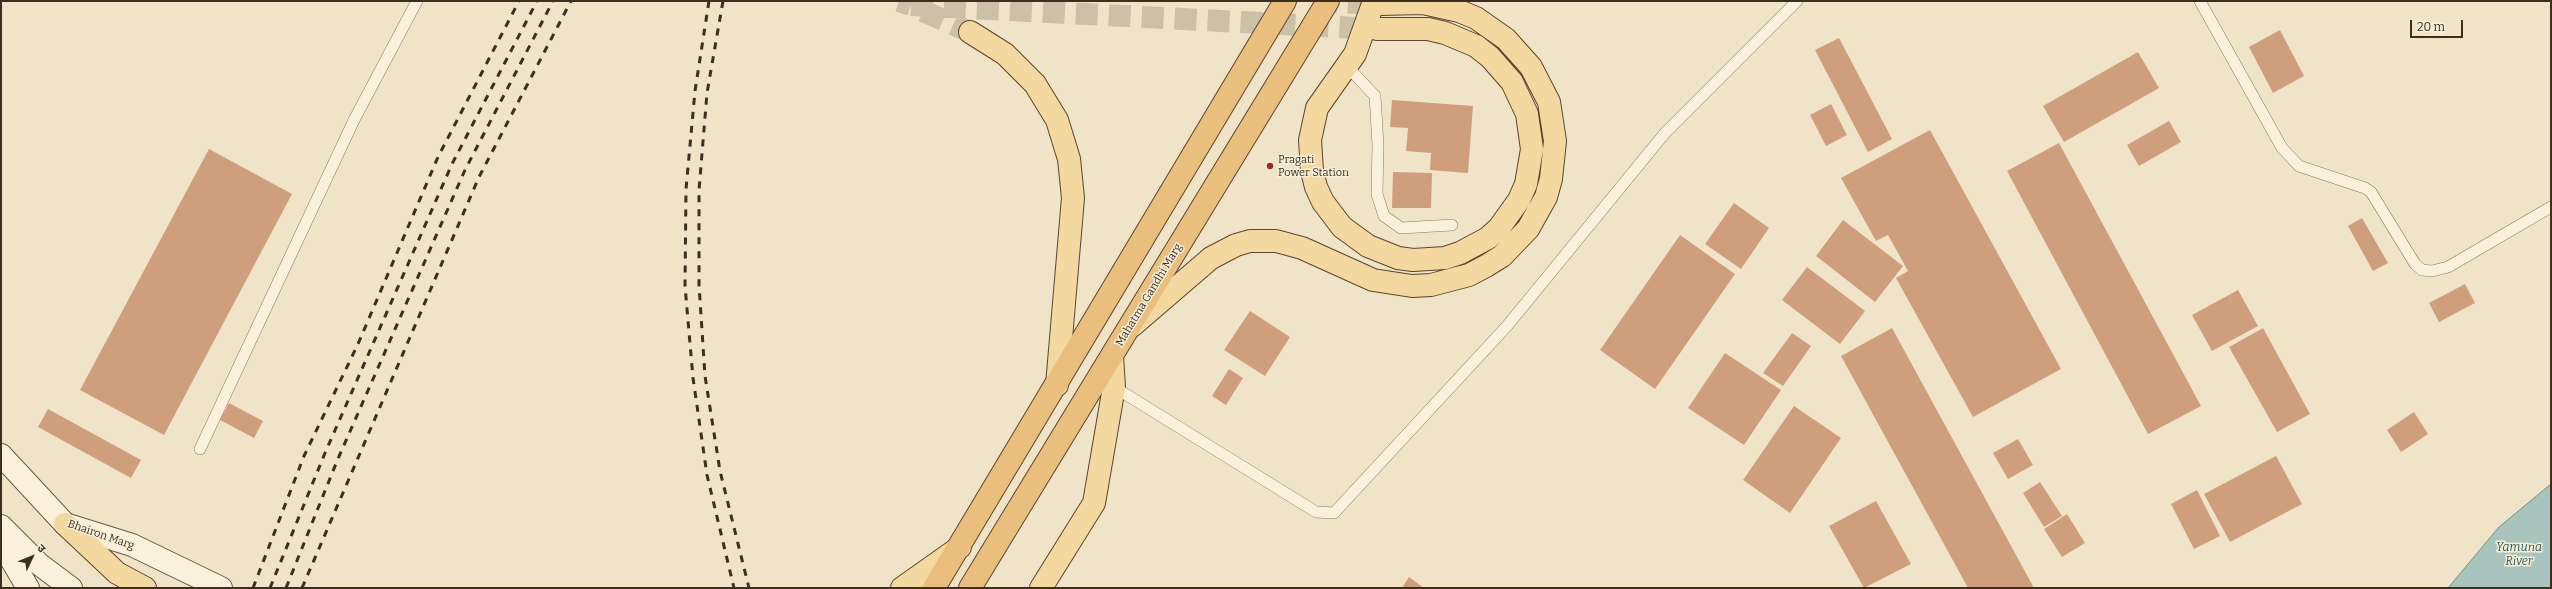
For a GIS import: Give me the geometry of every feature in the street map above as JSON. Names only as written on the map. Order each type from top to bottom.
[{"type":"highway","points":[[934,588],[961,546],[1285,1]]},
{"type":"highway","name":"Mahatma Gandhi Marg","points":[[970,588],[1328,1]]},
{"type":"main road","points":[[1128,330],[1211,258],[1236,245],[1263,240],[1290,244],[1373,280],[1392,284],[1425,285],[1450,281],[1486,266],[1502,256],[1528,229],[1546,197],[1552,179],[1555,141],[1548,102],[1532,67],[1506,38],[1476,18],[1459,11],[1424,3],[1377,2],[1355,54],[1316,108],[1310,140],[1310,156],[1316,187],[1323,202],[1342,227],[1368,246],[1398,258],[1413,260],[1445,258],[1460,253],[1488,238],[1499,228],[1510,216],[1521,195],[1530,167],[1532,149],[1527,114],[1512,82],[1490,57],[1461,38],[1428,29],[1377,29]]},
{"type":"main road","points":[[970,32],[1005,54],[1035,84],[1057,120],[1068,152],[1073,198],[1057,385]]},
{"type":"main road","points":[[1041,588],[1094,503],[1114,387],[1112,356]]},
{"type":"main road","name":"Bhairon Marg","points":[[1,455],[65,524],[132,545],[221,588]]},
{"type":"main road","points":[[65,524],[117,574],[145,588]]},
{"type":"main road","points":[[1,526],[39,564],[71,588]]},
{"type":"main road","points":[[1,542],[28,588]]},
{"type":"main road","points":[[902,588],[961,546]]},
{"type":"lane","points":[[200,449],[354,120],[417,1]]},
{"type":"lane","points":[[1114,387],[1316,512],[1334,513],[1507,326],[1665,133],[1797,1]]},
{"type":"lane","points":[[2200,1],[2282,148],[2299,166],[2365,188],[2371,192],[2415,264],[2422,270],[2432,271],[2448,267],[2551,207]]},
{"type":"lane","points":[[1347,66],[1375,96],[1378,145],[1377,194],[1384,216],[1401,228],[1452,225]]},
{"type":"water","name":"Yamuna River","points":[[2551,484],[2551,588],[2448,588],[2499,527]]},
{"type":"building","points":[[2280,30],[2304,76],[2273,93],[2249,47]]},
{"type":"building","points":[[1839,38],[1892,139],[1868,152],[1815,50]]},
{"type":"building","points":[[2138,52],[2159,88],[2064,142],[2043,106]]},
{"type":"building","points":[[1392,100],[1473,106],[1468,173],[1430,170],[1431,153],[1406,151],[1408,128],[1390,127]]},
{"type":"building","points":[[1831,104],[1847,135],[1826,146],[1810,115]]},
{"type":"building","points":[[2169,121],[2181,142],[2139,166],[2127,145]]},
{"type":"building","points":[[1930,130],[2061,369],[1973,417],[1896,278],[1908,271],[1888,235],[1876,241],[1841,178]]},
{"type":"building","points":[[2059,143],[2201,406],[2148,434],[2007,171]]},
{"type":"building","points":[[209,149],[292,194],[164,435],[80,390]]},
{"type":"building","points":[[1393,172],[1432,173],[1431,208],[1392,208]]},
{"type":"building","points":[[1734,203],[1769,228],[1741,269],[1705,244]]},
{"type":"building","points":[[2362,218],[2388,263],[2373,271],[2348,226]]},
{"type":"building","points":[[1843,220],[1903,266],[1875,302],[1816,256]]},
{"type":"building","points":[[1680,235],[1735,274],[1655,389],[1600,350]]},
{"type":"building","points":[[1807,267],[1865,311],[1840,344],[1782,300]]},
{"type":"building","points":[[2465,284],[2475,303],[2439,322],[2429,303]]},
{"type":"building","points":[[2238,290],[2258,326],[2212,351],[2192,315]]},
{"type":"building","points":[[1250,311],[1290,337],[1265,376],[1224,350]]},
{"type":"building","points":[[1892,328],[2034,588],[1968,588],[1841,356]]},
{"type":"building","points":[[2263,328],[2310,414],[2277,432],[2229,347]]},
{"type":"building","points":[[1792,333],[1811,346],[1783,386],[1763,373]]},
{"type":"building","points":[[1725,353],[1781,390],[1744,445],[1688,408]]},
{"type":"building","points":[[1229,369],[1243,378],[1226,405],[1212,396]]},
{"type":"building","points":[[229,403],[263,421],[254,438],[220,420]]},
{"type":"building","points":[[1794,406],[1841,438],[1790,513],[1743,480]]},
{"type":"building","points":[[48,409],[141,460],[131,478],[38,427]]},
{"type":"building","points":[[2414,412],[2428,434],[2401,452],[2387,430]]},
{"type":"building","points":[[2018,439],[2033,465],[2008,479],[1993,453]]},
{"type":"building","points":[[2276,456],[2302,504],[2230,542],[2204,494]]},
{"type":"building","points":[[2040,482],[2062,516],[2044,527],[2023,493]]},
{"type":"building","points":[[2197,490],[2220,536],[2194,549],[2171,504]]},
{"type":"building","points":[[1876,501],[1911,564],[1864,588],[1829,526]]},
{"type":"building","points":[[2067,514],[2085,543],[2062,557],[2044,529]]},
{"type":"building","points":[[1409,577],[1424,588],[1402,588]]},
{"type":"tunnel","points":[[899,1],[911,5]]},
{"type":"tunnel","points":[[1315,1],[1380,4]]},
{"type":"tunnel","points":[[911,5],[1377,29]]},
{"type":"tunnel","points":[[923,11],[970,32]]},
{"type":"railway","points":[[253,588],[304,456],[358,344],[438,157],[519,1]]},
{"type":"railway","points":[[270,588],[325,453],[452,164],[537,1]]},
{"type":"railway","points":[[286,588],[337,461],[465,170],[553,1]]},
{"type":"railway","points":[[302,588],[479,177],[571,1]]},
{"type":"railway","points":[[709,1],[695,91],[686,189],[685,286],[693,378],[707,475],[734,588]]},
{"type":"railway","points":[[723,1],[707,93],[699,190],[699,285],[705,376],[720,471],[749,588]]},
{"type":"place","name":"Pragati Power Station","points":[[1270,166]]}]
